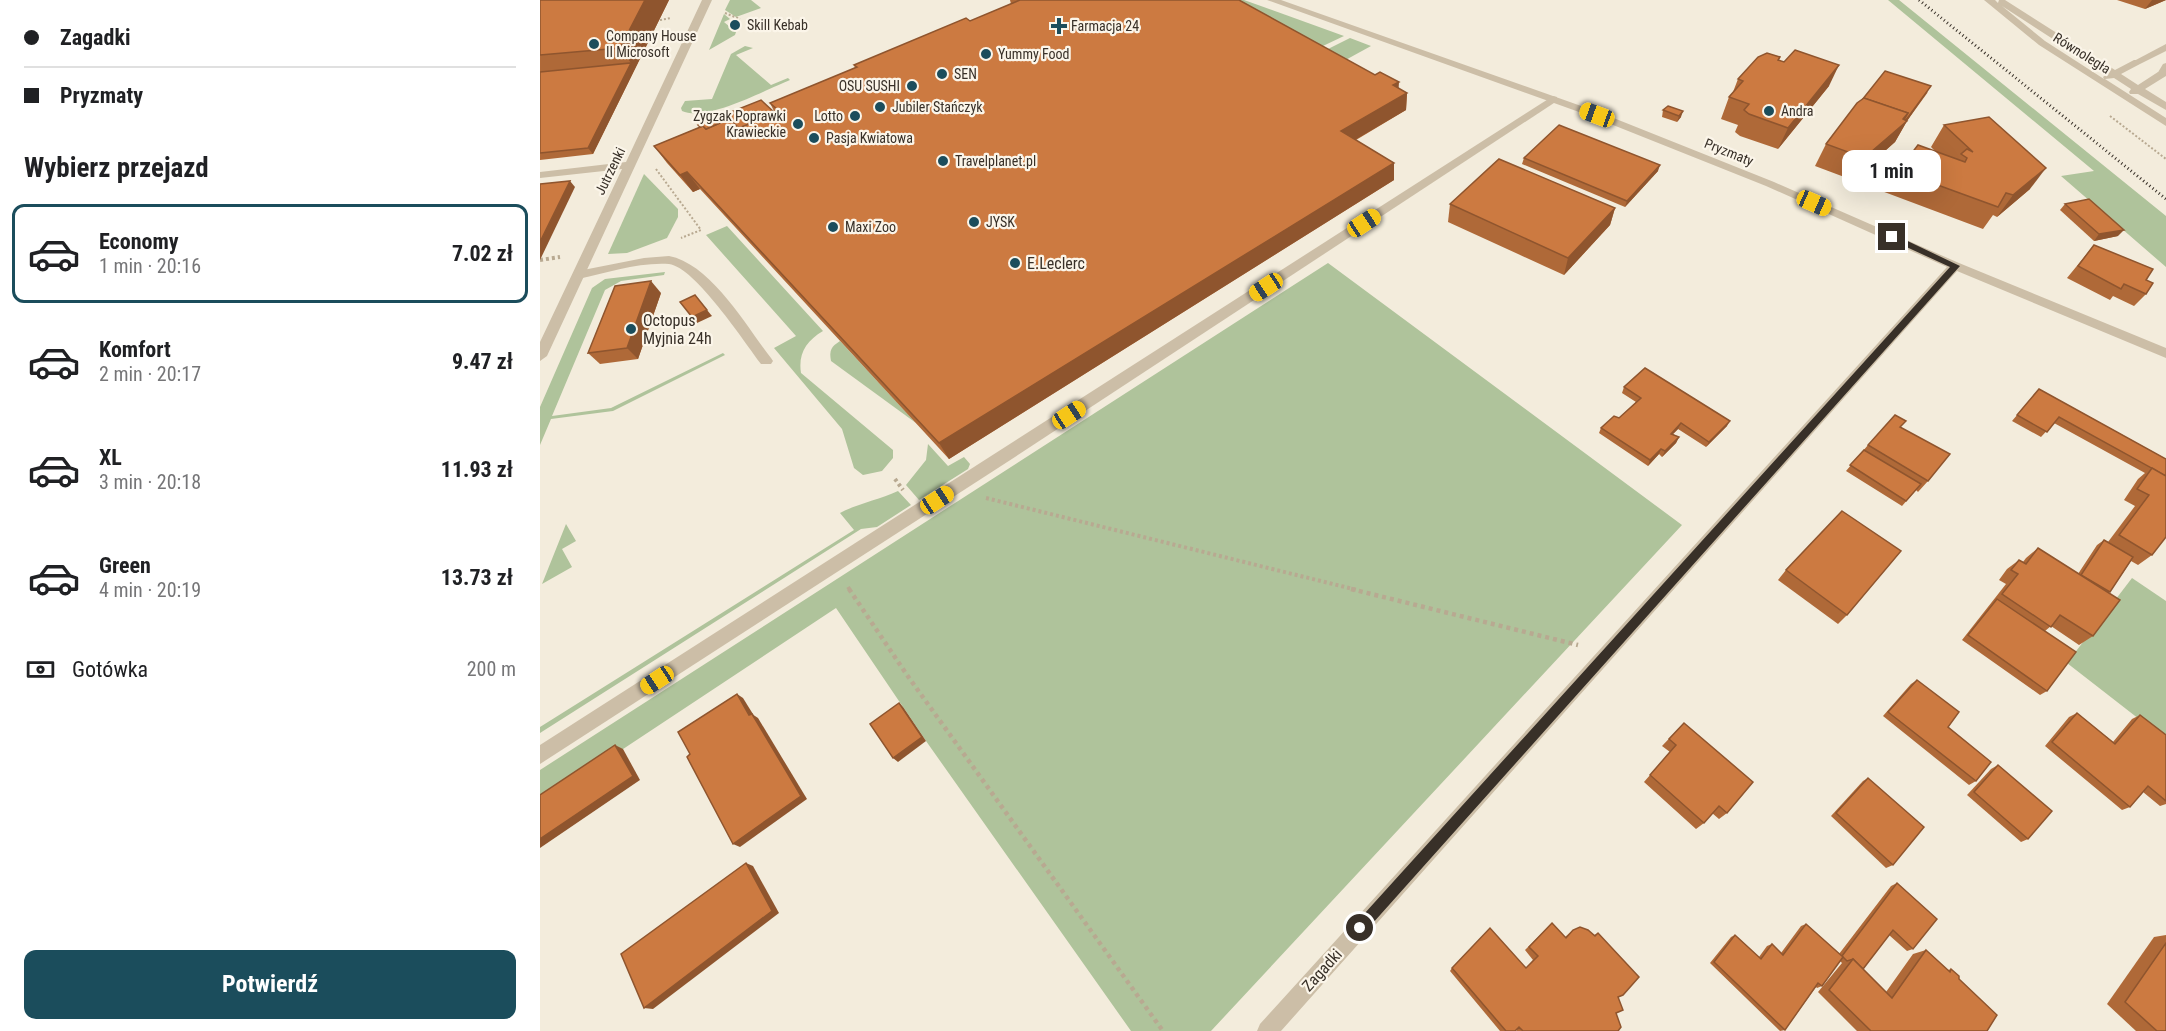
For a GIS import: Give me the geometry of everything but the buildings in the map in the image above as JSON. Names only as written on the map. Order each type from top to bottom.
[{"type":"street","name":"Jutrzenki","points":[[540,356],[629,165],[646,135],[707,0]]},
{"type":"street","name":"Pryzmaty","points":[[1272,0],[1553,99],[1770,184],[1956,266],[2166,353]]},
{"type":"street","name":"Równoległa","points":[[1989,0],[2042,43],[2166,123]]},
{"type":"street","name":"Równoległa","points":[[1998,0],[2166,107]]},
{"type":"street","points":[[2101,81],[2166,47]]},
{"type":"street","points":[[2126,97],[2164,70]]},
{"type":"street","points":[[540,755],[953,490],[1553,99]]},
{"type":"street","points":[[540,175],[629,165]]},
{"type":"street","points":[[578,275],[662,260],[678,261],[697,275],[766,361]]},
{"type":"street","name":"Zagadki","points":[[1267,1031],[1956,266]]},
{"type":"path","points":[[722,11],[735,19],[740,19]]},
{"type":"path","points":[[653,166],[701,230]]},
{"type":"path","points":[[540,260],[565,257]]},
{"type":"path","points":[[953,490],[1572,644]]},
{"type":"path","points":[[832,567],[861,603],[870,622],[907,675],[1163,1031]]},
{"type":"green space","points":[[730,0],[751,0],[761,8],[736,17],[725,10]]},
{"type":"green space","points":[[1210,0],[1244,0],[1344,36],[1306,54]]},
{"type":"green space","points":[[1888,0],[1899,0],[2166,216],[2166,267],[2061,176],[2094,171]]},
{"type":"green space","points":[[724,14],[730,19],[724,22],[736,32],[735,35],[709,50]]},
{"type":"green space","points":[[1350,38],[1371,46],[1331,68],[1312,57]]},
{"type":"green space","points":[[745,46],[753,48],[736,55],[771,85],[788,78],[790,80],[721,109],[693,113],[682,111],[681,108],[685,101],[712,99],[731,54]]},
{"type":"green space","points":[[644,174],[678,209],[678,217],[667,238],[627,253],[608,254]]},
{"type":"green space","points":[[727,226],[823,331],[804,349],[800,366],[801,373],[893,450],[893,458],[882,471],[863,475],[854,468],[842,429],[774,348],[796,336],[706,235]]},
{"type":"green space","points":[[1328,263],[1682,525],[1211,1031],[1131,1031],[926,741],[836,608],[540,804],[540,770]]},
{"type":"green space","points":[[665,272],[664,275],[621,281],[605,290],[552,416],[611,408],[723,353],[725,355],[613,411],[551,419],[540,445],[540,407],[592,288],[605,279]]},
{"type":"green space","points":[[840,341],[916,423],[831,361],[831,349]]},
{"type":"green space","points":[[928,444],[948,466],[964,457],[970,464],[968,469],[919,500],[906,485],[926,460]]},
{"type":"green space","points":[[898,491],[911,505],[877,527],[861,529],[540,733],[540,727],[854,530],[840,513]]},
{"type":"green space","points":[[566,524],[576,541],[562,549],[572,567],[542,584]]},
{"type":"green space","points":[[2132,578],[2166,601],[2166,740],[2067,663]]},
{"type":"railway","points":[[1919,0],[2166,199]]},
{"type":"place","name":"Skill Kebab","points":[[735,25]]},
{"type":"place","name":"Farmacja 24","points":[[1059,26]]},
{"type":"place","name":"Company House II Microsoft","points":[[594,44]]},
{"type":"place","name":"Yummy Food","points":[[986,54]]},
{"type":"place","name":"SEN","points":[[942,74]]},
{"type":"place","name":"OSU SUSHI","points":[[912,86]]},
{"type":"place","name":"Jubiler Stańczyk","points":[[880,107]]},
{"type":"place","name":"Andra","points":[[1769,111]]},
{"type":"place","name":"Lotto","points":[[855,116]]},
{"type":"place","name":"Zygzak Poprawki Krawieckie","points":[[798,124]]},
{"type":"place","name":"Pasja Kwiatowa","points":[[814,138]]},
{"type":"place","name":"Travelplanet.pl","points":[[943,161]]},
{"type":"place","name":"JYSK","points":[[974,222]]},
{"type":"place","name":"Maxi Zoo","points":[[833,227]]},
{"type":"place","name":"E.Leclerc","points":[[1015,263]]},
{"type":"place","name":"Octopus Myjnia 24h","points":[[631,329]]},
{"type":"route","points":[[1360,928],[1956,266],[1892,237]]}]
